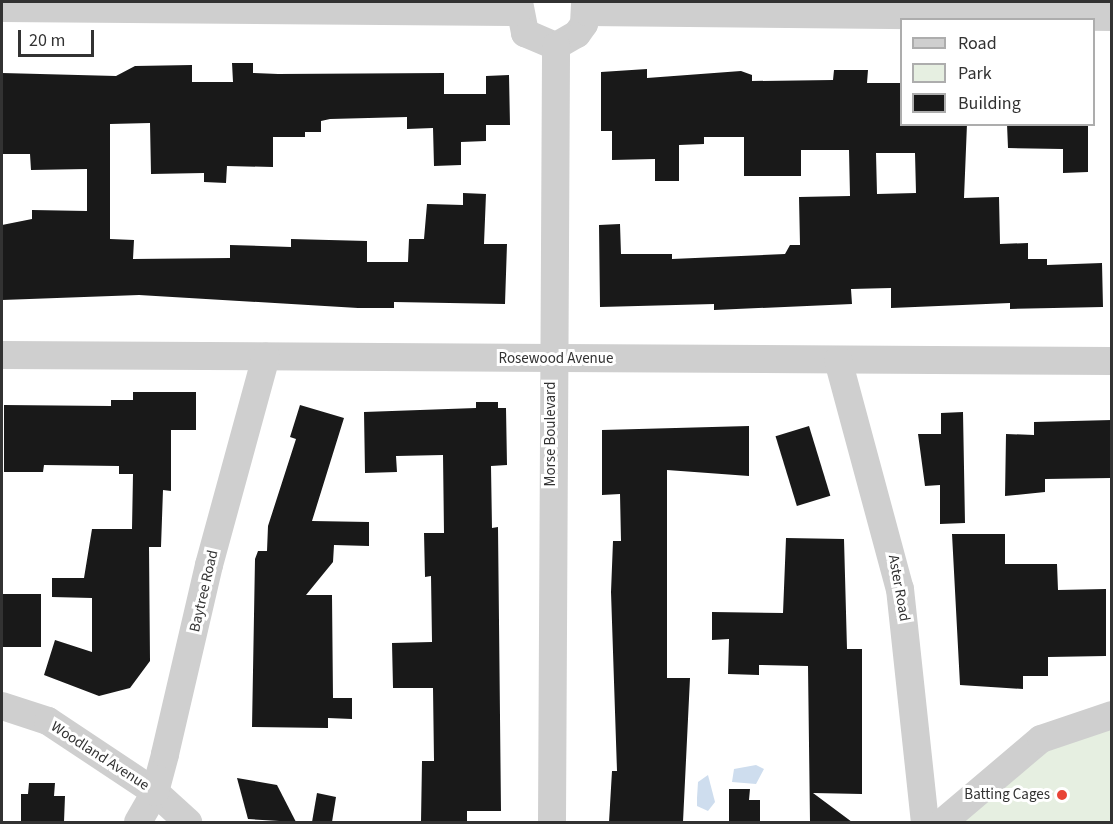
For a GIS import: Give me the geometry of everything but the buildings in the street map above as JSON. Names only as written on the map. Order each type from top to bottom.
[{"type":"street","points":[[2,8],[518,7],[533,41],[556,46],[577,34],[586,7],[1112,17]]},
{"type":"street","name":"Morse Boulevard","points":[[552,822],[552,358],[556,46]]},
{"type":"street","name":"Rosewood Avenue","points":[[2,355],[1112,361]]},
{"type":"street","name":"Baytree Road","points":[[138,822],[155,792],[266,357]]},
{"type":"street","name":"Aster Road","points":[[838,360],[900,589],[925,822]]},
{"type":"street","name":"Woodland Avenue","points":[[2,706],[48,721],[155,792],[188,822]]},
{"type":"street","points":[[942,822],[1041,739],[1112,715]]},
{"type":"green space","points":[[1111,715],[1111,822],[943,822],[1016,758]]},
{"type":"water","points":[[756,765],[764,769],[756,784],[732,782],[734,769]]},
{"type":"water","points":[[708,775],[715,802],[708,811],[697,806],[697,798],[698,782]]},
{"type":"place","name":"Batting Cages","points":[[1062,795]]}]
